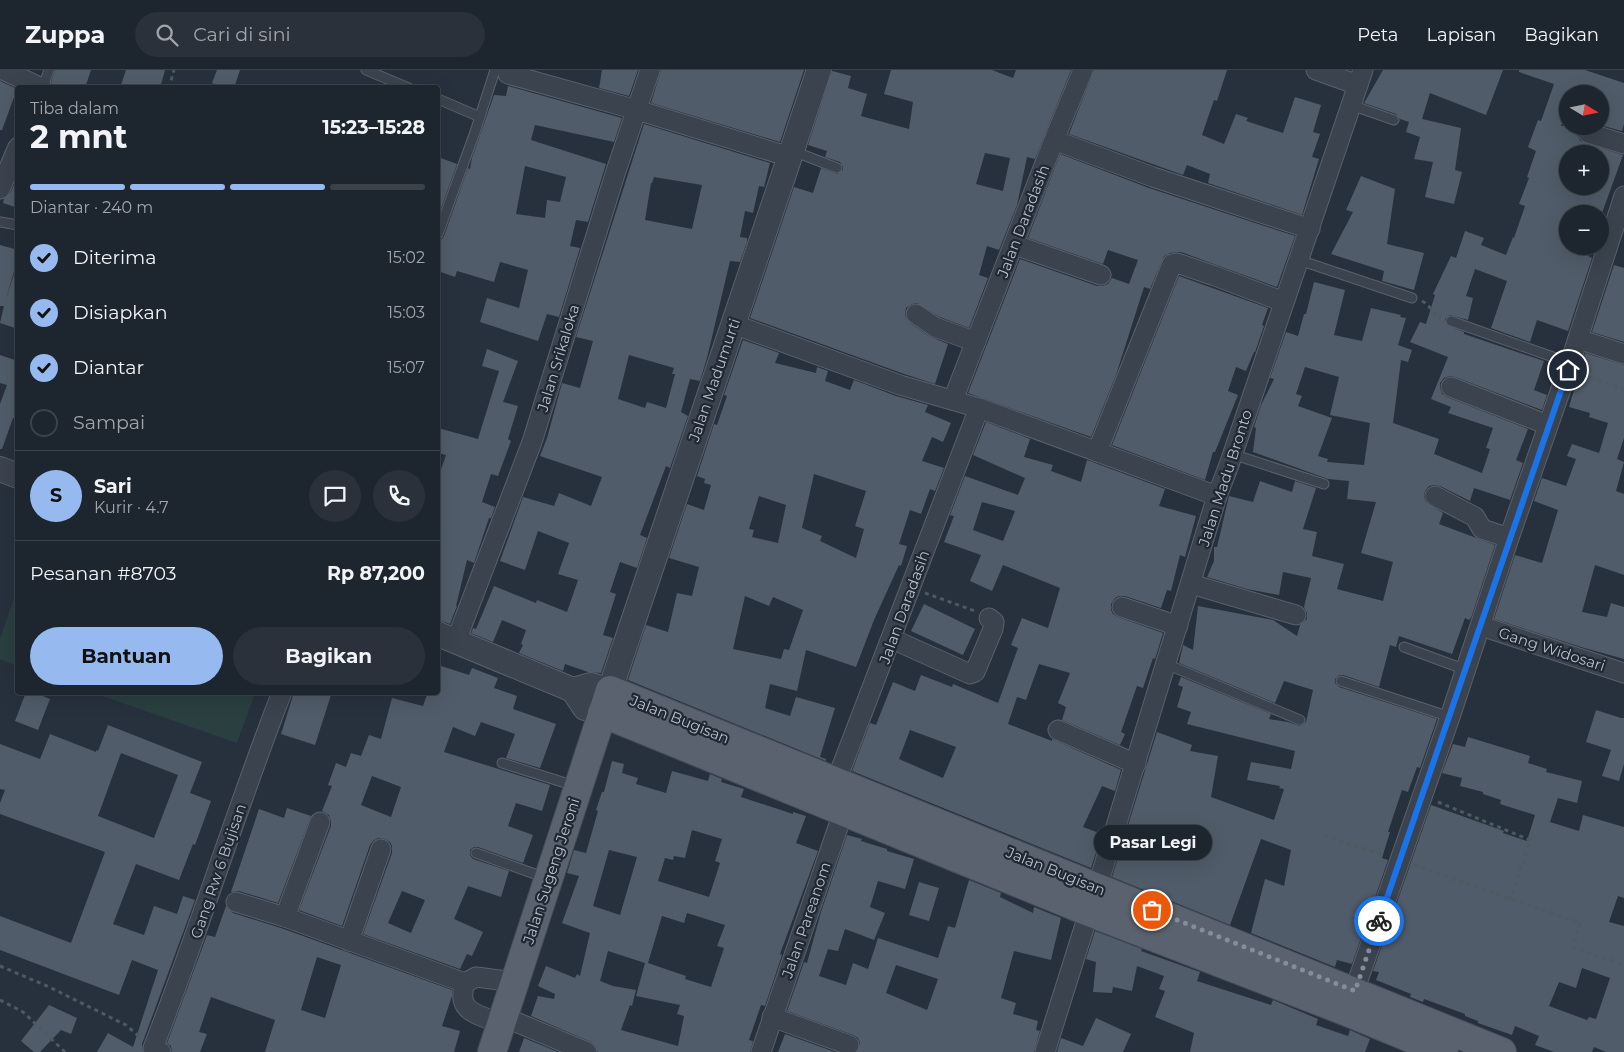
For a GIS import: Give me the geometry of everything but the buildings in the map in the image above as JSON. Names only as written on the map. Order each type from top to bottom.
[{"type":"main road","name":"Jalan Sugeng Jeroni","points":[[492,1052],[606,702]]},
{"type":"main road","name":"Jalan Bugisan","points":[[606,702],[1093,900],[1351,1002],[1502,1052]]},
{"type":"main road","name":"Jalan Bugisan","points":[[1351,1002],[1444,1052]]},
{"type":"street","points":[[3,70],[45,81]]},
{"type":"street","name":"Jalan Srikaloka","points":[[447,638],[532,442],[615,174],[650,70]]},
{"type":"street","name":"Jalan Madumurti","points":[[606,702],[819,70]]},
{"type":"street","name":"Jalan Daradasih","points":[[833,794],[910,588],[967,404],[976,342],[1083,70]]},
{"type":"street","points":[[1316,70],[1360,78]]},
{"type":"street","points":[[501,72],[791,154]]},
{"type":"street","name":"Jalan Madu Bronto","points":[[1044,1052],[1136,764],[1216,496],[1310,229],[1360,78]]},
{"type":"street","points":[[1595,135],[1624,144]]},
{"type":"street","points":[[1054,140],[1153,177],[1310,229]]},
{"type":"street","points":[[0,189],[15,154]]},
{"type":"street","points":[[1351,1002],[1450,717],[1622,207]]},
{"type":"street","points":[[1014,245],[1101,275]]},
{"type":"street","points":[[1097,452],[1172,264],[1177,263],[1284,302]]},
{"type":"street","points":[[916,314],[935,327],[976,342]]},
{"type":"street","points":[[733,324],[900,385],[967,404],[1216,496]]},
{"type":"street","points":[[1578,339],[1624,354]]},
{"type":"street","points":[[1451,387],[1548,425]]},
{"type":"street","name":"Jalan Daradasih","points":[[833,794],[967,404]]},
{"type":"street","points":[[0,469],[15,475]]},
{"type":"street","points":[[1435,496],[1475,517],[1482,529],[1509,538]]},
{"type":"street","points":[[1190,584],[1296,615]]},
{"type":"street","points":[[1122,607],[1178,626]]},
{"type":"street","points":[[892,640],[970,674],[975,672],[993,629],[994,622],[989,618]]},
{"type":"street","name":"Gang Widosari","points":[[1481,626],[1624,673]]},
{"type":"street","points":[[447,638],[573,690],[585,708],[606,702]]},
{"type":"street","name":"Gang Rw 6 Bujisan","points":[[157,1050],[253,768],[281,695]]},
{"type":"street","points":[[1058,730],[1136,764]]},
{"type":"street","name":"Jalan Pareanom","points":[[760,1052],[772,1017],[833,794]]},
{"type":"street","points":[[285,917],[320,822]]},
{"type":"street","points":[[349,941],[381,849]]},
{"type":"street","points":[[236,902],[285,917],[465,983]]},
{"type":"street","points":[[515,982],[476,977],[465,983],[462,1001],[466,1008],[587,1052]]},
{"type":"street","points":[[772,1017],[849,1045]]},
{"type":"lane","points":[[366,70],[402,85]]},
{"type":"lane","points":[[440,228],[480,117],[501,72]]},
{"type":"lane","points":[[440,100],[480,117]]},
{"type":"lane","points":[[1351,105],[1394,120]]},
{"type":"lane","points":[[791,154],[837,168]]},
{"type":"lane","points":[[0,222],[15,224]]},
{"type":"lane","points":[[1299,260],[1412,298]]},
{"type":"lane","points":[[1451,321],[1569,367]]},
{"type":"lane","points":[[1232,454],[1324,484]]},
{"type":"lane","points":[[1404,647],[1466,670]]},
{"type":"lane","points":[[1166,664],[1300,720]]},
{"type":"lane","points":[[1342,682],[1450,717]]},
{"type":"lane","points":[[502,763],[578,787]]},
{"type":"lane","points":[[476,853],[548,879]]},
{"type":"path","points":[[170,85],[174,70]]},
{"type":"path","points":[[1412,298],[1424,301],[1432,313],[1451,321]]},
{"type":"path","points":[[1569,367],[1623,389]]},
{"type":"path","points":[[910,588],[983,614],[989,618]]},
{"type":"path","points":[[1423,796],[1530,840],[1511,899]]},
{"type":"path","points":[[1324,836],[1580,922],[1573,946],[1624,965]]},
{"type":"path","points":[[0,966],[47,986],[126,1025],[157,1050]]},
{"type":"path","points":[[0,1000],[23,1012],[65,1052]]},
{"type":"green space","points":[[15,596],[15,665],[0,659],[0,639]]},
{"type":"green space","points":[[100,695],[254,695],[237,743]]},
{"type":"way so far","points":[[1152,910],[1355,991],[1379,921]]},
{"type":"place","name":"Pasar Legi","points":[[1152,910]]},
{"type":"route","points":[[1379,921],[1568,370]]}]
